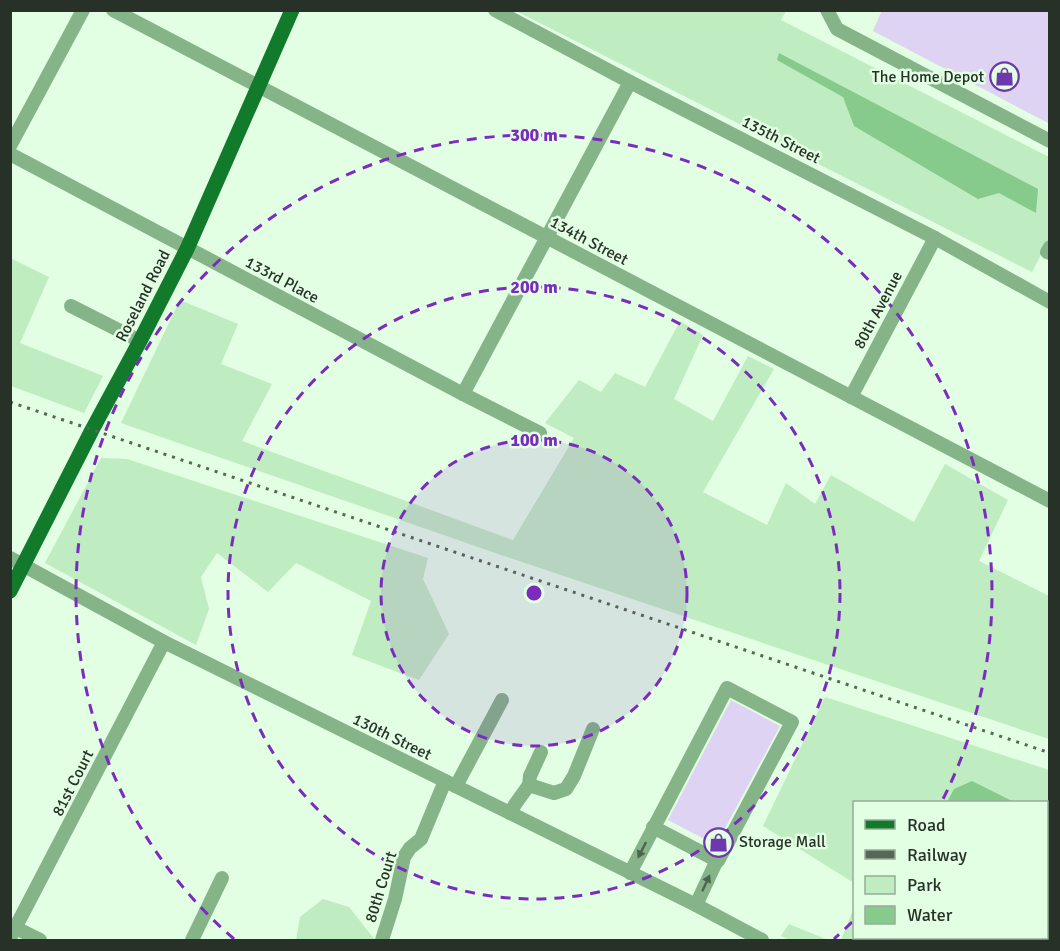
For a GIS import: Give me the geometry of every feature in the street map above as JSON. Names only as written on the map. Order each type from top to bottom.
[{"type":"main road","name":"Roseland Road","points":[[10,591],[17,562],[92,430],[187,249],[292,10]]},
{"type":"street","points":[[10,146],[83,10]]},
{"type":"street","name":"134th Street","points":[[113,10],[1050,501]]},
{"type":"street","name":"135th Street","points":[[495,10],[630,82],[935,238],[1050,302]]},
{"type":"street","points":[[826,10],[837,29],[1050,141]]},
{"type":"street","points":[[463,394],[630,82]]},
{"type":"street","name":"133rd Place","points":[[10,154],[540,433]]},
{"type":"street","name":"80th Avenue","points":[[851,397],[935,238]]},
{"type":"street","points":[[71,306],[140,341]]},
{"type":"street","name":"130th Street","points":[[17,562],[164,642],[696,905],[762,940]]},
{"type":"street","name":"81st Court","points":[[12,930],[164,642]]},
{"type":"street","points":[[630,873],[727,688],[792,722],[717,860],[696,905]]},
{"type":"street","name":"80th Court","points":[[382,940],[404,857],[410,848],[421,839],[450,784],[502,700]]},
{"type":"street","points":[[529,785],[554,793],[566,789],[574,776],[593,729]]},
{"type":"street","points":[[510,813],[529,785],[530,776],[541,752]]},
{"type":"street","points":[[653,827],[717,860]]},
{"type":"street","points":[[192,940],[222,878]]},
{"type":"street","points":[[12,930],[40,940]]},
{"type":"green space","points":[[516,11],[786,11],[781,20],[1049,157],[1049,239],[1032,272]]},
{"type":"green space","points":[[10,258],[49,277],[20,343],[103,376],[84,413],[11,386]]},
{"type":"green space","points":[[180,300],[238,324],[221,364],[272,384],[242,441],[513,540],[574,438],[545,423],[579,380],[601,392],[615,373],[645,387],[680,321],[703,335],[674,399],[713,421],[748,356],[774,369],[703,492],[767,525],[786,483],[815,504],[831,475],[914,522],[945,464],[1008,500],[979,561],[1049,596],[1049,739],[504,556],[121,423]]},
{"type":"green space","points":[[101,458],[127,459],[428,558],[423,579],[449,634],[419,680],[352,655],[371,601],[296,563],[268,592],[217,553],[201,577],[209,609],[196,645],[45,563]]},
{"type":"green space","points":[[825,697],[1049,770],[1049,895],[1048,898],[1048,801],[853,801],[853,882],[763,826]]},
{"type":"green space","points":[[323,899],[349,907],[375,940],[296,940],[300,917]]},
{"type":"green space","points":[[853,910],[853,939],[1028,939],[1027,940],[841,940]]},
{"type":"green space","points":[[789,924],[828,940],[790,940],[781,936]]},
{"type":"water","points":[[779,53],[1038,189],[1036,213],[999,193],[978,199],[854,126],[843,97],[777,60]]},
{"type":"water","points":[[972,781],[1012,801],[948,801],[954,789]]},
{"type":"building","name":"The Home Depot","points":[[882,10],[1050,10],[1050,124],[873,31]]},
{"type":"building","points":[[731,700],[780,726],[716,845],[668,820]]},
{"type":"railway","points":[[10,402],[1050,753]]},
{"type":"place","name":"The Home Depot","points":[[1005,77]]},
{"type":"place","name":"Storage Mall","points":[[718,842]]}]
